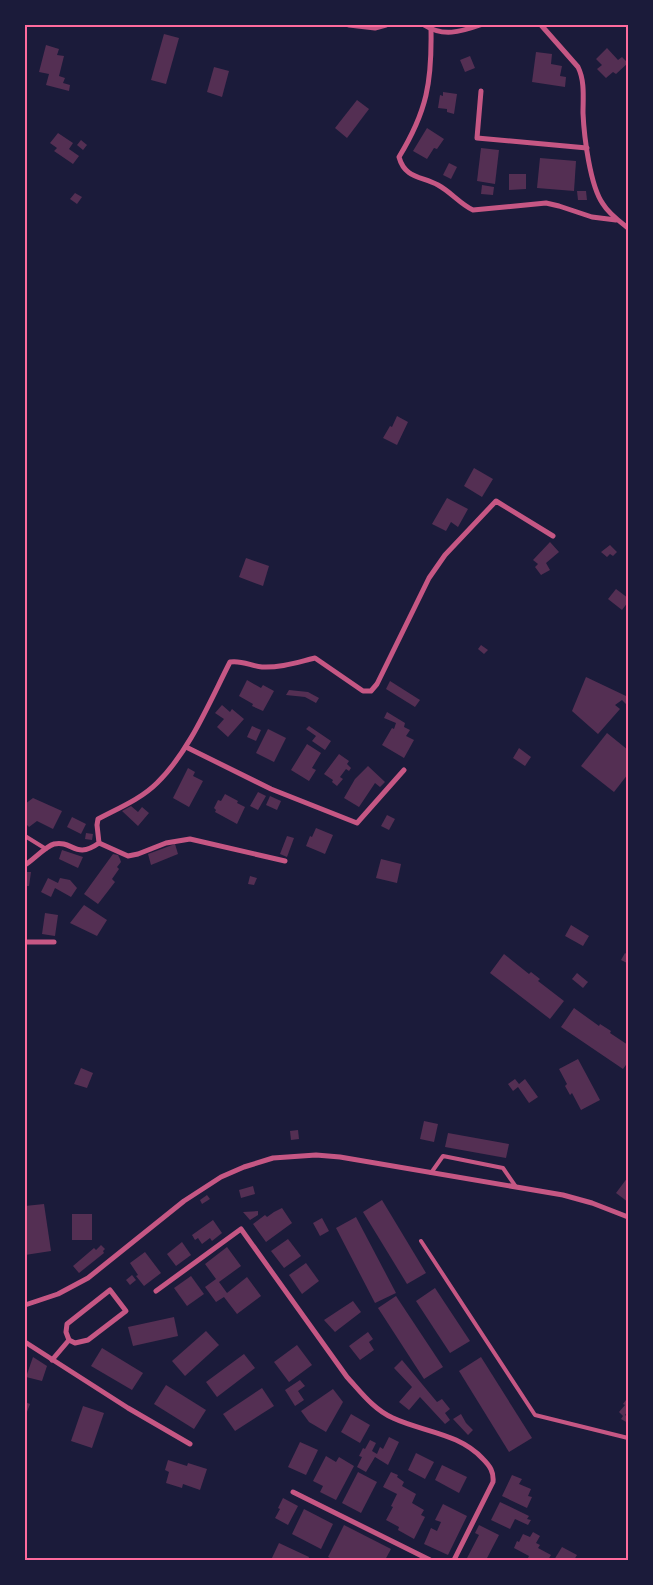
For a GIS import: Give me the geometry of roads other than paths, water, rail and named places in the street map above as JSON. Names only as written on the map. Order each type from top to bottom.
[{"type":"street","points":[[349,25],[375,28],[386,25]]},
{"type":"street","points":[[424,25],[431,30],[452,32],[462,32],[480,25]]},
{"type":"street","points":[[541,25],[578,67],[582,75],[583,116],[587,148],[597,192],[602,204],[616,220],[628,228]]},
{"type":"street","points":[[431,30],[431,61],[428,88],[421,115],[399,157],[406,171],[438,185],[473,210],[546,203],[592,217],[616,220]]},
{"type":"street","points":[[481,91],[477,138],[587,148]]},
{"type":"street","points":[[99,843],[98,819],[139,798],[158,783],[169,770],[186,748],[230,662],[239,661],[263,667],[289,665],[315,658],[363,691],[371,691],[377,684],[429,578],[452,547],[496,501],[553,536]]},
{"type":"street","points":[[186,748],[271,789],[357,823],[404,770]]},
{"type":"street","points":[[99,843],[128,856],[166,843],[190,839],[285,861]]},
{"type":"street","points":[[25,865],[51,845],[58,844],[82,851],[90,849],[99,843]]},
{"type":"street","points":[[25,942],[54,942]]},
{"type":"street","points":[[25,1305],[58,1294],[88,1278],[184,1201],[220,1177],[273,1158],[316,1155],[340,1157],[577,1199],[628,1217]]},
{"type":"street","points":[[156,1291],[241,1229],[347,1377],[365,1396],[392,1418],[465,1444],[489,1466],[494,1475],[493,1482],[454,1560]]},
{"type":"street","points":[[110,1290],[126,1311],[88,1340],[76,1343],[69,1340],[66,1332],[67,1324],[72,1318],[110,1290]]},
{"type":"street","points":[[52,1360],[69,1340]]},
{"type":"street","points":[[25,1342],[128,1408],[190,1444]]},
{"type":"street","points":[[293,1492],[430,1560]]},
{"type":"lane","points":[[25,836],[46,849]]},
{"type":"lane","points":[[431,1173],[443,1156],[503,1168],[516,1187]]},
{"type":"lane","points":[[422,1241],[535,1415],[628,1438]]}]
